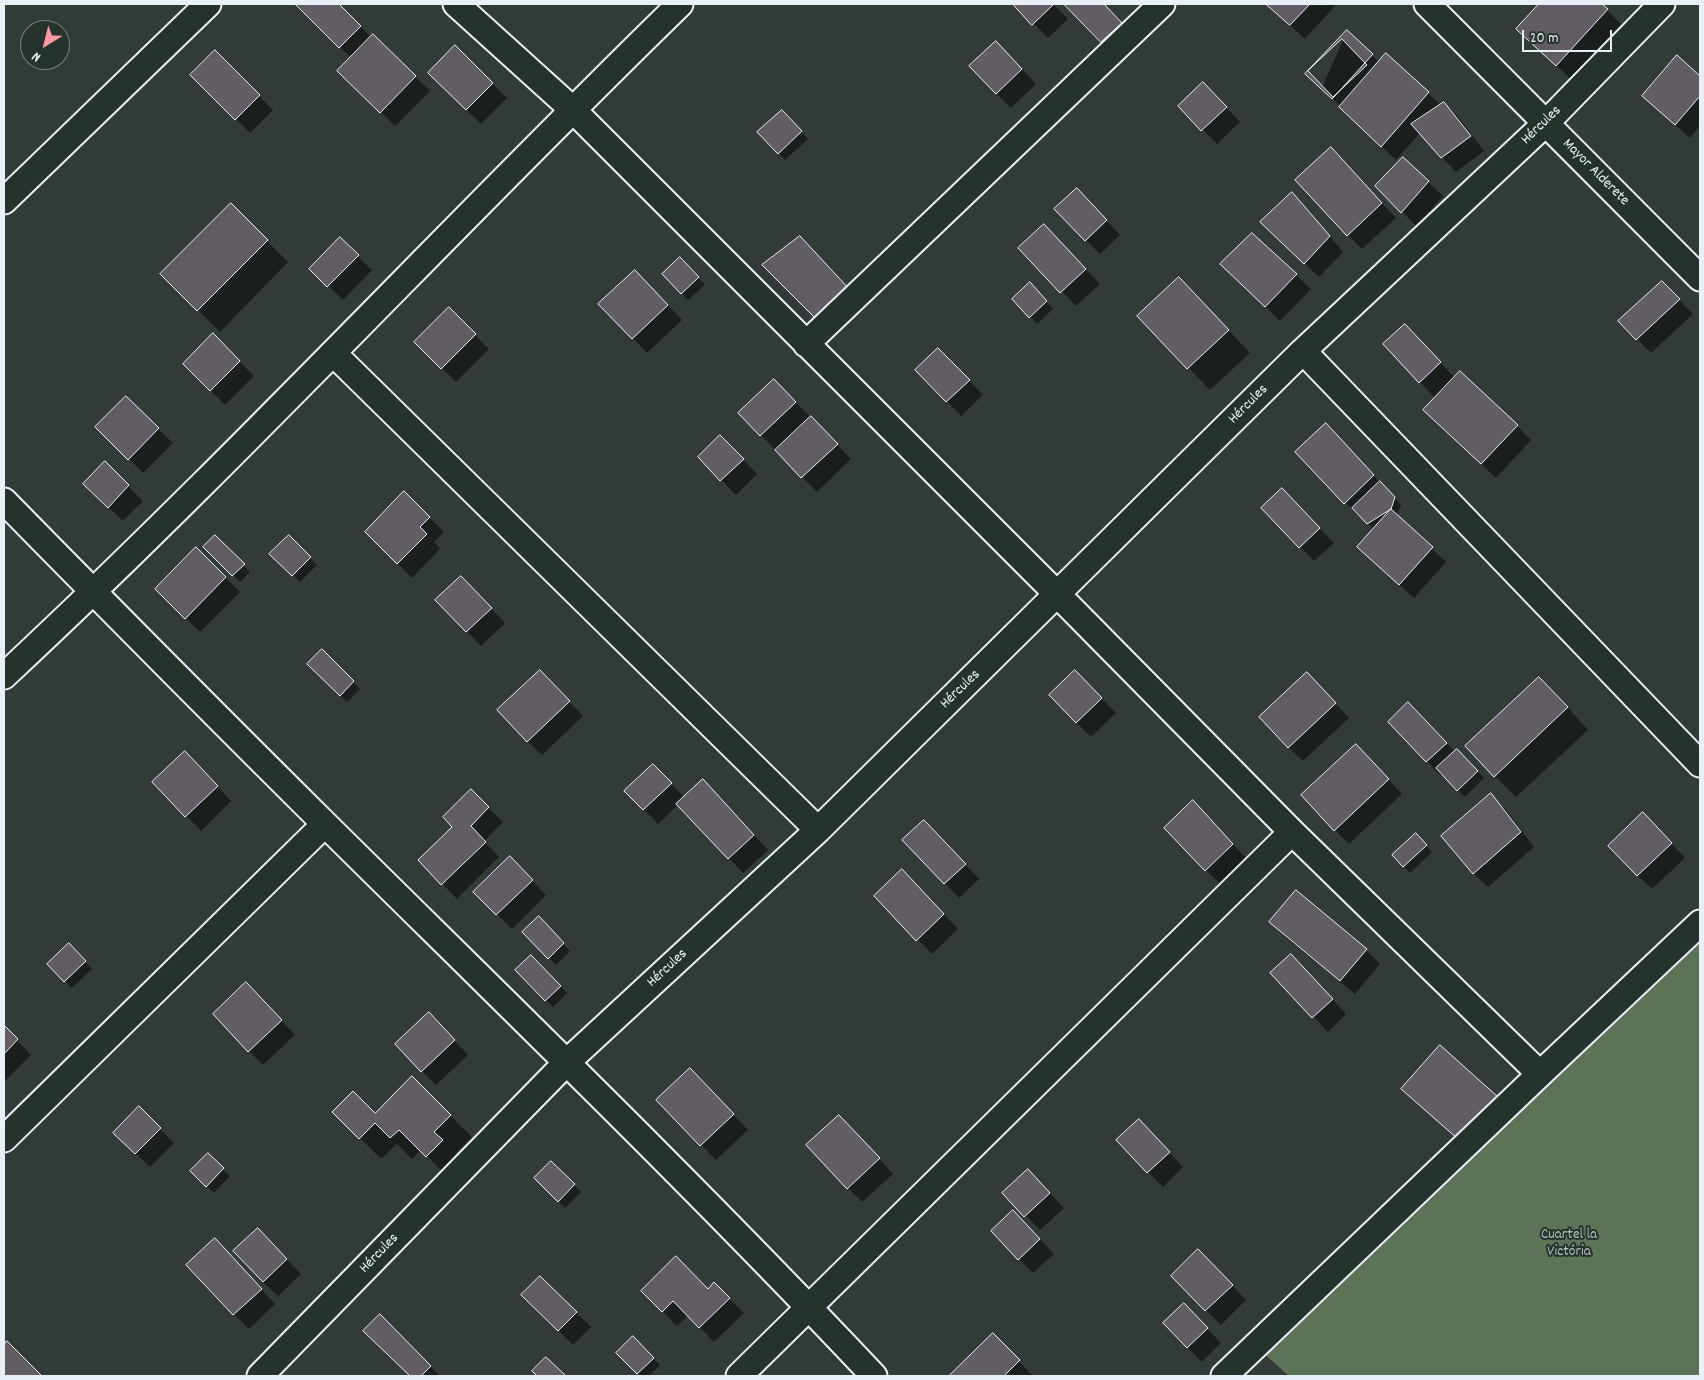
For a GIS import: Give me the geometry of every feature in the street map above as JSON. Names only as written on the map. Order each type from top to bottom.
[{"type":"street","points":[[4,201],[208,4]]},
{"type":"street","points":[[456,4],[572,109],[1292,832],[1540,1074]]},
{"type":"street","points":[[4,676],[94,592],[333,353],[572,109],[680,4]]},
{"type":"street","points":[[806,344],[1162,4]]},
{"type":"street","name":"Mayor Alderete","points":[[1427,4],[1700,278]]},
{"type":"street","name":"Hércules","points":[[260,1376],[567,1062],[818,830],[1303,351],[1546,123],[1662,4]]},
{"type":"street","points":[[1303,351],[1700,764]]},
{"type":"street","points":[[333,353],[818,830]]},
{"type":"street","points":[[4,501],[325,824],[567,1062],[810,1307],[874,1376]]},
{"type":"street","points":[[4,1139],[325,824]]},
{"type":"street","points":[[739,1376],[1292,832]]},
{"type":"street","points":[[1224,1376],[1700,923]]},
{"type":"green space","name":"Cuartel la Victória","points":[[1700,943],[1700,1376],[1289,1376],[1262,1352]]},
{"type":"building","points":[[339,4],[361,26],[339,48],[296,5]]},
{"type":"building","points":[[1013,4],[1054,4],[1032,25]]},
{"type":"building","points":[[1064,4],[1104,4],[1122,23],[1101,42]]},
{"type":"building","points":[[1266,4],[1310,4],[1290,25]]},
{"type":"building","points":[[1539,4],[1602,4],[1608,9],[1556,66],[1516,29]]},
{"type":"building","points":[[1347,30],[1373,54],[1332,99],[1305,74]]},
{"type":"building","points":[[373,34],[416,76],[380,113],[337,71]]},
{"type":"building","points":[[1342,39],[1367,65],[1333,97],[1308,71]]},
{"type":"building","points":[[996,41],[1022,69],[996,94],[969,66]]},
{"type":"building","points":[[455,45],[493,83],[466,110],[428,73]]},
{"type":"building","points":[[215,50],[260,95],[235,120],[190,75]]},
{"type":"building","points":[[1386,53],[1429,92],[1381,147],[1339,107]]},
{"type":"building","points":[[1677,55],[1700,76],[1700,96],[1675,125],[1642,96]]},
{"type":"building","points":[[1203,82],[1227,107],[1201,131],[1178,106]]},
{"type":"building","points":[[1444,102],[1471,136],[1441,158],[1411,124]]},
{"type":"building","points":[[782,110],[802,131],[778,154],[757,132]]},
{"type":"building","points":[[1331,147],[1382,203],[1347,236],[1295,180]]},
{"type":"building","points":[[1403,157],[1429,181],[1401,213],[1375,186]]},
{"type":"building","points":[[1077,188],[1107,220],[1085,241],[1054,209]]},
{"type":"building","points":[[1292,192],[1330,236],[1304,264],[1260,222]]},
{"type":"building","points":[[231,203],[268,240],[197,311],[160,274]]},
{"type":"building","points":[[1044,224],[1086,269],[1060,293],[1018,248]]},
{"type":"building","points":[[1252,233],[1297,274],[1265,307],[1220,264]]},
{"type":"building","points":[[800,236],[851,291],[820,323],[762,265]]},
{"type":"building","points":[[340,237],[359,255],[327,287],[309,269]]},
{"type":"building","points":[[680,257],[699,277],[681,294],[662,274]]},
{"type":"building","points":[[635,270],[668,305],[632,339],[598,304]]},
{"type":"building","points":[[1179,277],[1229,330],[1187,369],[1137,316]]},
{"type":"building","points":[[1662,281],[1680,299],[1636,340],[1618,321]]},
{"type":"building","points":[[1030,282],[1047,301],[1029,318],[1012,299]]},
{"type":"building","points":[[449,307],[476,334],[441,369],[414,342]]},
{"type":"building","points":[[1405,324],[1441,362],[1419,383],[1383,344]]},
{"type":"building","points":[[213,333],[240,361],[210,391],[183,364]]},
{"type":"building","points":[[938,348],[970,380],[946,402],[915,370]]},
{"type":"building","points":[[1460,371],[1518,425],[1481,464],[1423,410]]},
{"type":"building","points":[[774,379],[796,402],[760,436],[738,413]]},
{"type":"building","points":[[126,396],[159,428],[128,460],[95,427]]},
{"type":"building","points":[[811,416],[838,444],[801,478],[775,450]]},
{"type":"building","points":[[1326,423],[1374,475],[1344,504],[1295,452]]},
{"type":"building","points":[[720,435],[744,459],[720,481],[698,457]]},
{"type":"building","points":[[105,461],[129,485],[108,508],[83,484]]},
{"type":"building","points":[[1380,481],[1395,497],[1391,509],[1367,524],[1352,508]]},
{"type":"building","points":[[1282,488],[1320,528],[1299,548],[1261,508]]},
{"type":"building","points":[[404,491],[430,517],[420,527],[427,534],[397,564],[365,532]]},
{"type":"building","points":[[1391,509],[1433,547],[1399,585],[1357,547]]},
{"type":"building","points":[[215,535],[245,564],[232,576],[203,547]]},
{"type":"building","points":[[289,535],[311,557],[292,576],[269,554]]},
{"type":"building","points":[[196,547],[226,577],[185,619],[155,589]]},
{"type":"building","points":[[461,576],[492,608],[466,632],[435,600]]},
{"type":"building","points":[[322,649],[354,681],[340,696],[307,664]]},
{"type":"building","points":[[540,670],[570,701],[527,742],[497,710]]},
{"type":"building","points":[[1075,670],[1102,698],[1076,723],[1049,695]]},
{"type":"building","points":[[1307,672],[1336,703],[1288,748],[1259,717]]},
{"type":"building","points":[[1539,677],[1568,707],[1494,777],[1465,746]]},
{"type":"building","points":[[1408,702],[1447,743],[1426,762],[1388,722]]},
{"type":"building","points":[[1356,744],[1389,779],[1334,831],[1301,795]]},
{"type":"building","points":[[1457,749],[1478,771],[1457,791],[1436,768]]},
{"type":"building","points":[[185,751],[218,786],[185,817],[152,782]]},
{"type":"building","points":[[653,764],[672,783],[643,810],[624,791]]},
{"type":"building","points":[[703,779],[754,835],[728,859],[676,804]]},
{"type":"building","points":[[471,789],[489,807],[471,826],[486,842],[441,885],[418,860],[452,827],[443,817]]},
{"type":"building","points":[[1491,793],[1521,832],[1473,874],[1441,836]]},
{"type":"building","points":[[1193,800],[1233,844],[1205,871],[1164,828]]},
{"type":"building","points":[[1643,812],[1672,843],[1637,876],[1608,846]]},
{"type":"building","points":[[924,820],[966,864],[944,884],[902,840]]},
{"type":"building","points":[[1416,833],[1427,845],[1403,867],[1392,855]]},
{"type":"building","points":[[510,856],[533,880],[496,915],[473,892]]},
{"type":"building","points":[[902,869],[944,914],[916,941],[874,896]]},
{"type":"building","points":[[1296,890],[1367,949],[1340,981],[1269,922]]},
{"type":"building","points":[[539,916],[564,943],[548,959],[522,932]]},
{"type":"building","points":[[69,943],[86,961],[64,982],[47,964]]},
{"type":"building","points":[[1291,954],[1333,999],[1312,1018],[1270,973]]},
{"type":"building","points":[[531,955],[561,986],[545,1001],[515,970]]},
{"type":"building","points":[[246,982],[282,1020],[248,1052],[213,1014]]},
{"type":"building","points":[[429,1012],[455,1040],[421,1072],[395,1044]]},
{"type":"building","points":[[4,1025],[18,1039],[4,1054]]},
{"type":"building","points":[[1440,1045],[1498,1097],[1459,1140],[1401,1089]]},
{"type":"building","points":[[690,1068],[734,1114],[700,1146],[656,1100]]},
{"type":"building","points":[[412,1076],[451,1115],[434,1132],[443,1140],[426,1157],[399,1130],[390,1138],[375,1123],[359,1139],[332,1112],[353,1091],[375,1113]]},
{"type":"building","points":[[139,1106],[161,1128],[135,1154],[113,1133]]},
{"type":"building","points":[[839,1115],[880,1158],[847,1189],[806,1145]]},
{"type":"building","points":[[1139,1119],[1170,1152],[1147,1173],[1116,1140]]},
{"type":"building","points":[[208,1153],[224,1168],[206,1187],[190,1171]]},
{"type":"building","points":[[551,1161],[575,1184],[558,1202],[534,1178]]},
{"type":"building","points":[[1028,1169],[1050,1193],[1024,1217],[1002,1193]]},
{"type":"building","points":[[1013,1210],[1040,1239],[1018,1260],[991,1231]]},
{"type":"building","points":[[258,1228],[287,1259],[263,1282],[233,1251]]},
{"type":"building","points":[[215,1238],[262,1289],[233,1315],[186,1265]]},
{"type":"building","points":[[1198,1249],[1233,1285],[1205,1311],[1171,1276]]},
{"type":"building","points":[[676,1256],[708,1289],[714,1282],[730,1298],[699,1328],[673,1301],[662,1312],[641,1291]]},
{"type":"building","points":[[540,1276],[577,1312],[558,1331],[521,1295]]},
{"type":"building","points":[[1184,1303],[1208,1328],[1187,1348],[1163,1323]]},
{"type":"building","points":[[380,1314],[431,1366],[421,1376],[410,1376],[363,1331]]},
{"type":"building","points":[[993,1333],[1020,1360],[1004,1376],[949,1376]]},
{"type":"building","points":[[633,1336],[654,1358],[637,1374],[616,1353]]},
{"type":"building","points":[[7,1341],[42,1376],[4,1376],[4,1345]]},
{"type":"building","points":[[546,1357],[566,1376],[537,1376],[532,1371]]}]
